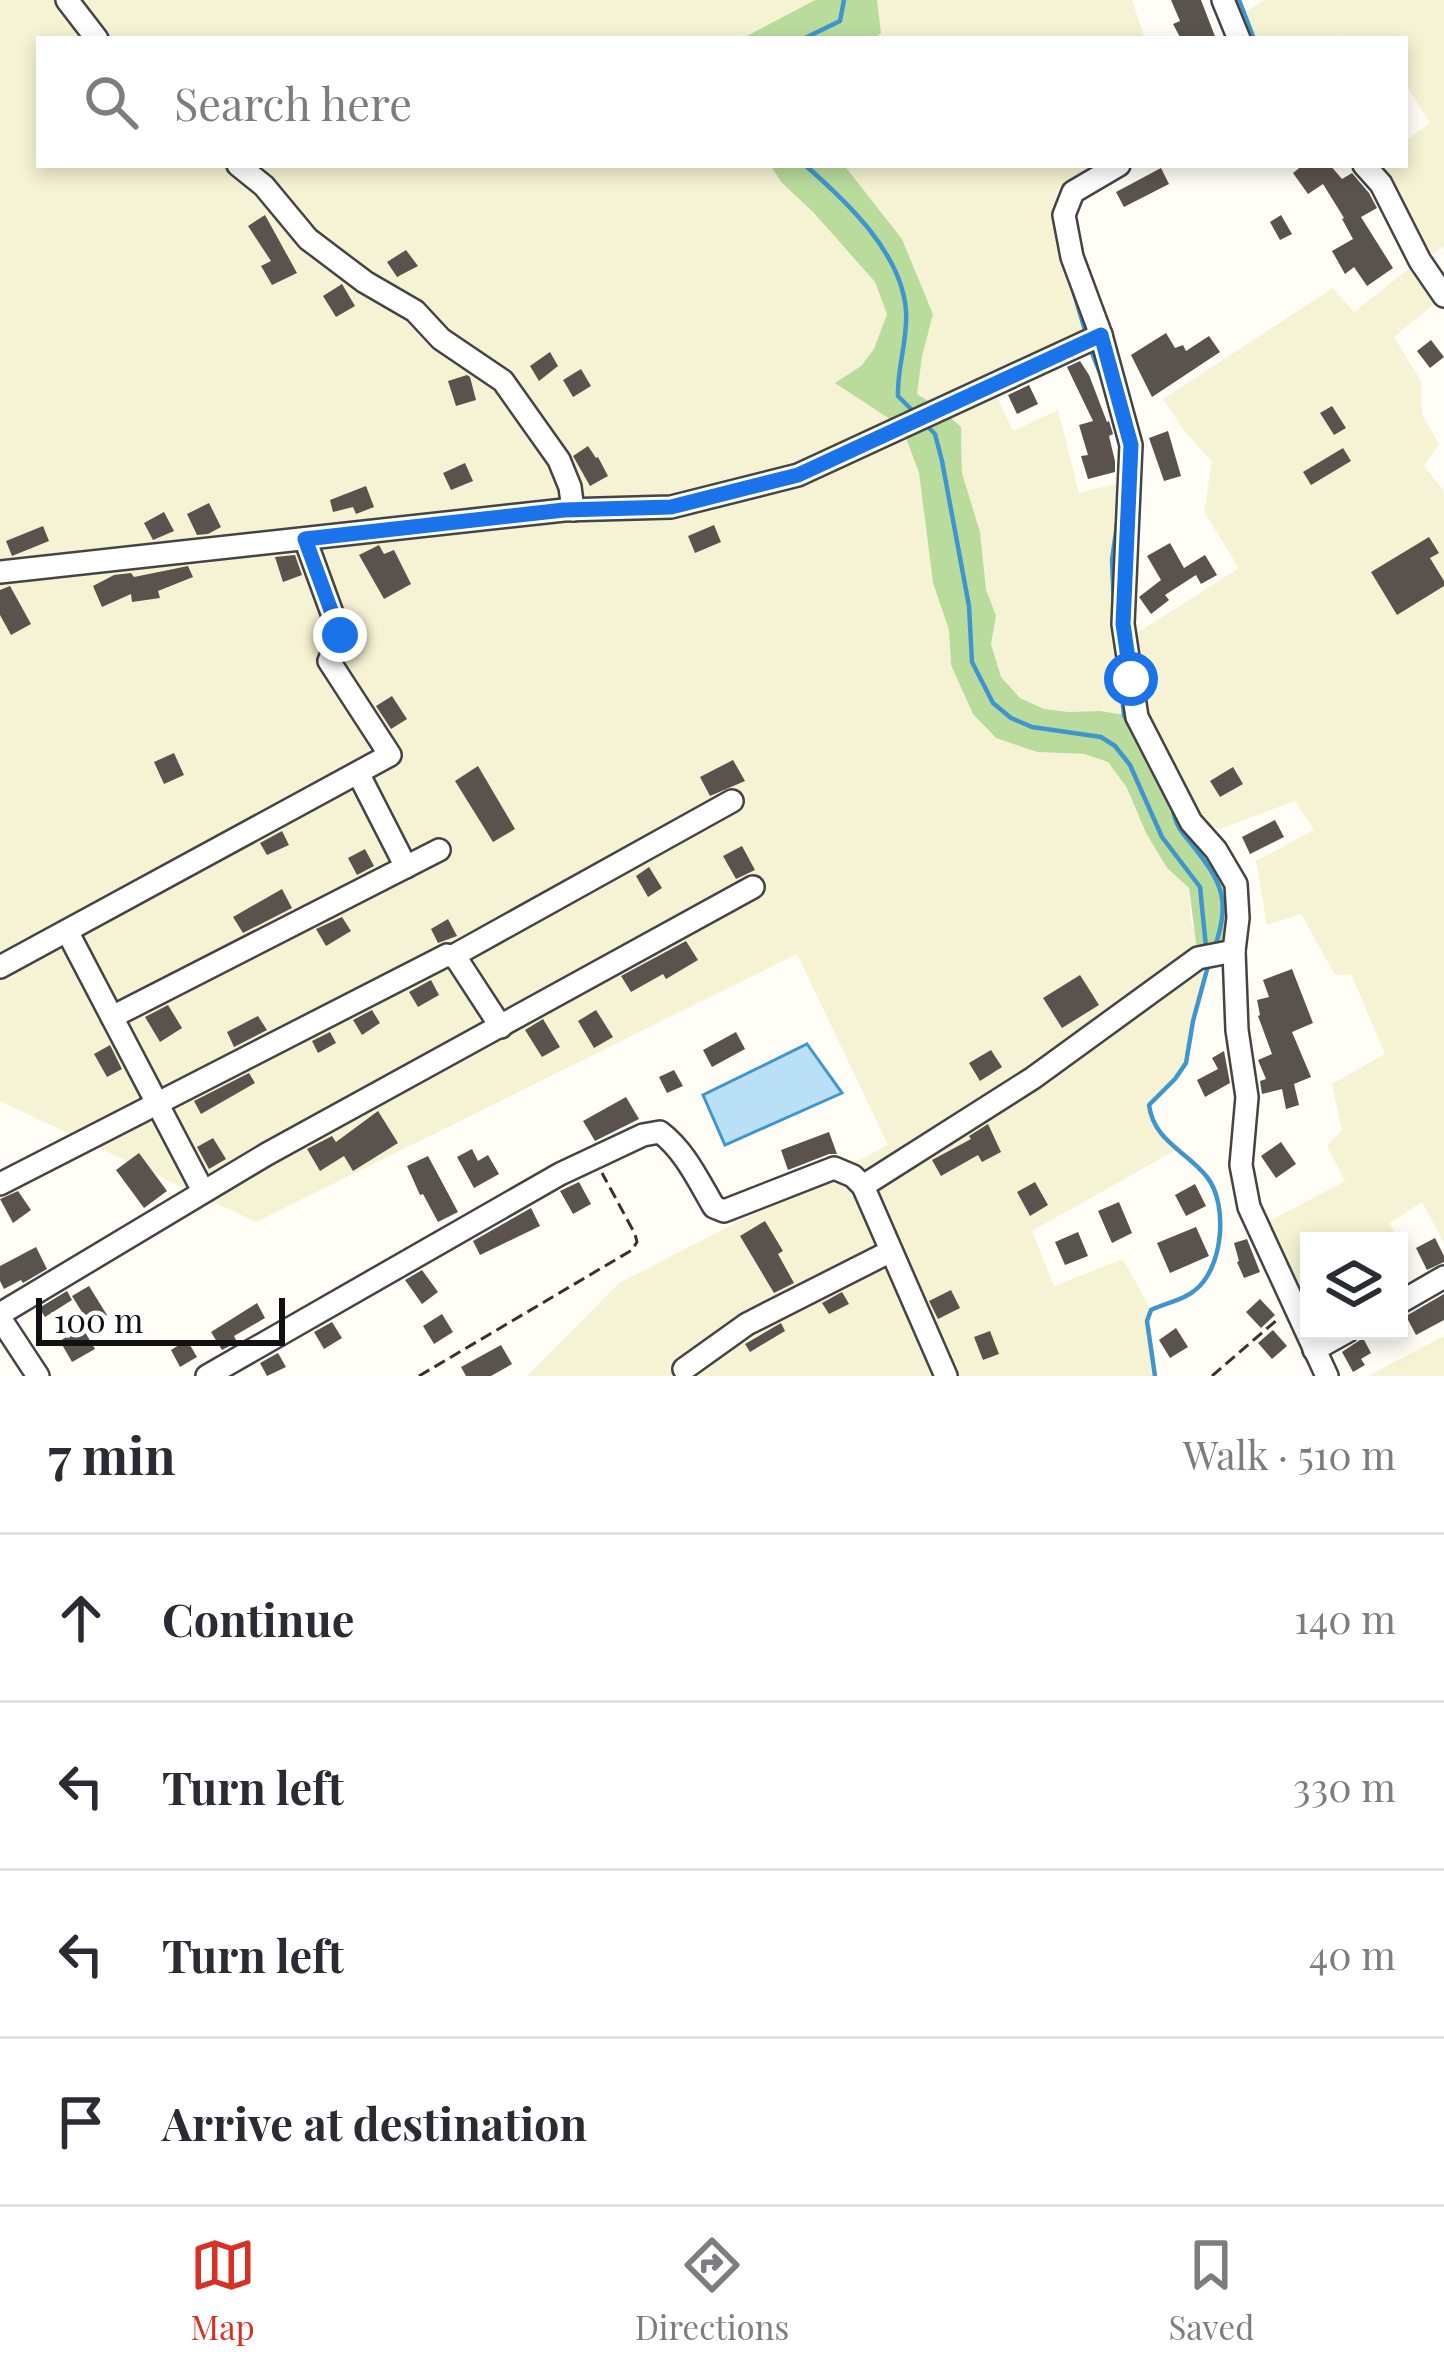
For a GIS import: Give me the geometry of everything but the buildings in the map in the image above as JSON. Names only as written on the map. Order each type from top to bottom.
[{"type":"street","points":[[68,0],[95,36]]},
{"type":"street","points":[[1223,0],[1238,36]]},
{"type":"street","points":[[242,168],[264,186],[308,239],[365,282],[415,310],[441,339],[503,381],[560,460],[572,510]]},
{"type":"street","points":[[1114,168],[1072,192],[1064,215],[1072,257],[1101,335],[1131,445],[1123,624],[1137,717],[1191,822],[1216,850],[1236,884],[1237,1030],[1247,1097],[1240,1165],[1249,1207],[1327,1376]]},
{"type":"street","points":[[1367,168],[1382,184],[1420,261],[1444,296]]},
{"type":"street","points":[[0,572],[572,510],[671,507],[798,475],[1101,335]]},
{"type":"street","points":[[0,968],[390,755],[329,661],[340,635],[305,539]]},
{"type":"street","points":[[358,772],[406,867]]},
{"type":"street","points":[[0,1184],[392,982],[453,956],[732,801]]},
{"type":"street","points":[[112,1017],[439,850]]},
{"type":"street","points":[[38,1376],[0,1316],[203,1191],[753,886]]},
{"type":"street","points":[[67,931],[203,1191]]},
{"type":"street","points":[[863,1186],[1033,1078],[1198,958],[1234,951]]},
{"type":"street","points":[[453,956],[501,1027]]},
{"type":"street","points":[[207,1376],[560,1174],[643,1135],[660,1132],[681,1151],[714,1207],[724,1211],[833,1168],[853,1176],[863,1186],[946,1376]]},
{"type":"street","points":[[684,1369],[746,1324],[891,1251]]},
{"type":"street","points":[[1408,1298],[1444,1277]]},
{"type":"street","points":[[1314,1350],[1332,1340]]},
{"type":"path","points":[[419,1376],[632,1250],[635,1234],[594,1158]]},
{"type":"path","points":[[1211,1376],[1281,1317],[1297,1312]]},
{"type":"shaded area","points":[[0,0],[815,0],[747,36],[36,36],[36,168],[772,168],[813,212],[875,282],[887,314],[874,349],[861,366],[902,427],[919,473],[933,583],[949,630],[951,665],[1037,752],[1084,754],[1108,762],[1127,788],[1167,868],[1189,888],[1191,921],[1208,973],[1186,1063],[1149,1105],[1151,1121],[1176,1150],[1032,1231],[1054,1286],[1123,1259],[1151,1310],[1147,1321],[1155,1376],[527,1376],[619,1283],[888,1145],[797,954],[256,1222],[0,1101]]},
{"type":"shaded area","points":[[877,0],[1132,0],[1144,36],[876,36],[881,32]]},
{"type":"shaded area","points":[[1265,0],[1444,0],[1444,247],[1421,261],[1444,296],[1394,337],[1421,381],[1422,414],[1439,444],[1424,466],[1444,491],[1444,1243],[1422,1202],[1390,1223],[1394,1232],[1300,1232],[1300,1319],[1258,1227],[1345,1181],[1327,1146],[1342,1130],[1332,1084],[1385,1054],[1351,974],[1335,975],[1301,914],[1267,925],[1256,861],[1314,830],[1295,801],[1220,829],[1191,822],[1137,717],[1044,709],[1020,698],[1001,678],[991,644],[996,616],[986,589],[980,532],[962,473],[962,441],[941,409],[917,394],[933,313],[902,239],[846,168],[1087,168],[1091,181],[1064,215],[1101,335],[992,386],[1013,431],[1058,410],[1079,493],[1130,480],[1126,640],[1239,568],[1204,512],[1212,462],[1163,399],[1333,288],[1354,312],[1420,260],[1374,168],[1408,168],[1408,139],[1430,123],[1408,88],[1408,36],[1238,36],[1232,20]]},
{"type":"shaded area","points":[[1444,1336],[1444,1376],[1368,1376]]},
{"type":"shaded area","points":[[1309,1340],[1332,1340],[1314,1350]]},
{"type":"green space","points":[[815,0],[877,0],[881,33],[877,36],[747,36]]},
{"type":"green space","points":[[772,168],[846,168],[902,239],[933,314],[917,394],[961,427],[962,473],[980,532],[986,589],[996,616],[991,644],[1001,677],[1020,698],[1044,709],[1137,717],[1236,884],[1234,951],[1198,958],[1189,888],[1167,868],[1127,788],[1108,762],[1084,754],[1037,752],[996,738],[973,714],[951,665],[949,630],[933,583],[919,473],[902,427],[835,383],[861,366],[874,349],[887,314],[875,282]]},
{"type":"water","points":[[807,1044],[842,1093],[725,1145],[703,1095]]},
{"type":"waterway","points":[[809,36],[840,21],[844,0]]},
{"type":"waterway","points":[[1239,0],[1253,36]]},
{"type":"waterway","points":[[808,168],[854,212],[894,269],[906,311],[898,396],[915,413]]},
{"type":"waterway","points":[[1388,178],[1406,210]]},
{"type":"waterway","points":[[1073,290],[1085,330]]},
{"type":"waterway","points":[[1092,353],[1104,383]]},
{"type":"waterway","points":[[927,426],[935,434],[942,461],[969,606],[972,662],[993,703],[1032,727],[1101,737],[1115,746],[1130,765],[1162,837],[1200,887],[1206,947]]},
{"type":"waterway","points":[[1114,607],[1112,560],[1118,517]]},
{"type":"waterway","points":[[1118,660],[1129,725]]},
{"type":"waterway","points":[[1173,809],[1179,828],[1221,893],[1222,918],[1214,950]]},
{"type":"waterway","points":[[1155,1376],[1147,1321],[1151,1310],[1184,1297],[1204,1281],[1220,1237],[1214,1189],[1157,1128],[1149,1105],[1186,1063],[1208,966]]},
{"type":"route","points":[[340,635],[305,539],[564,510],[671,507],[756,486],[798,475],[1101,335],[1131,445],[1123,624],[1131,679]]}]
